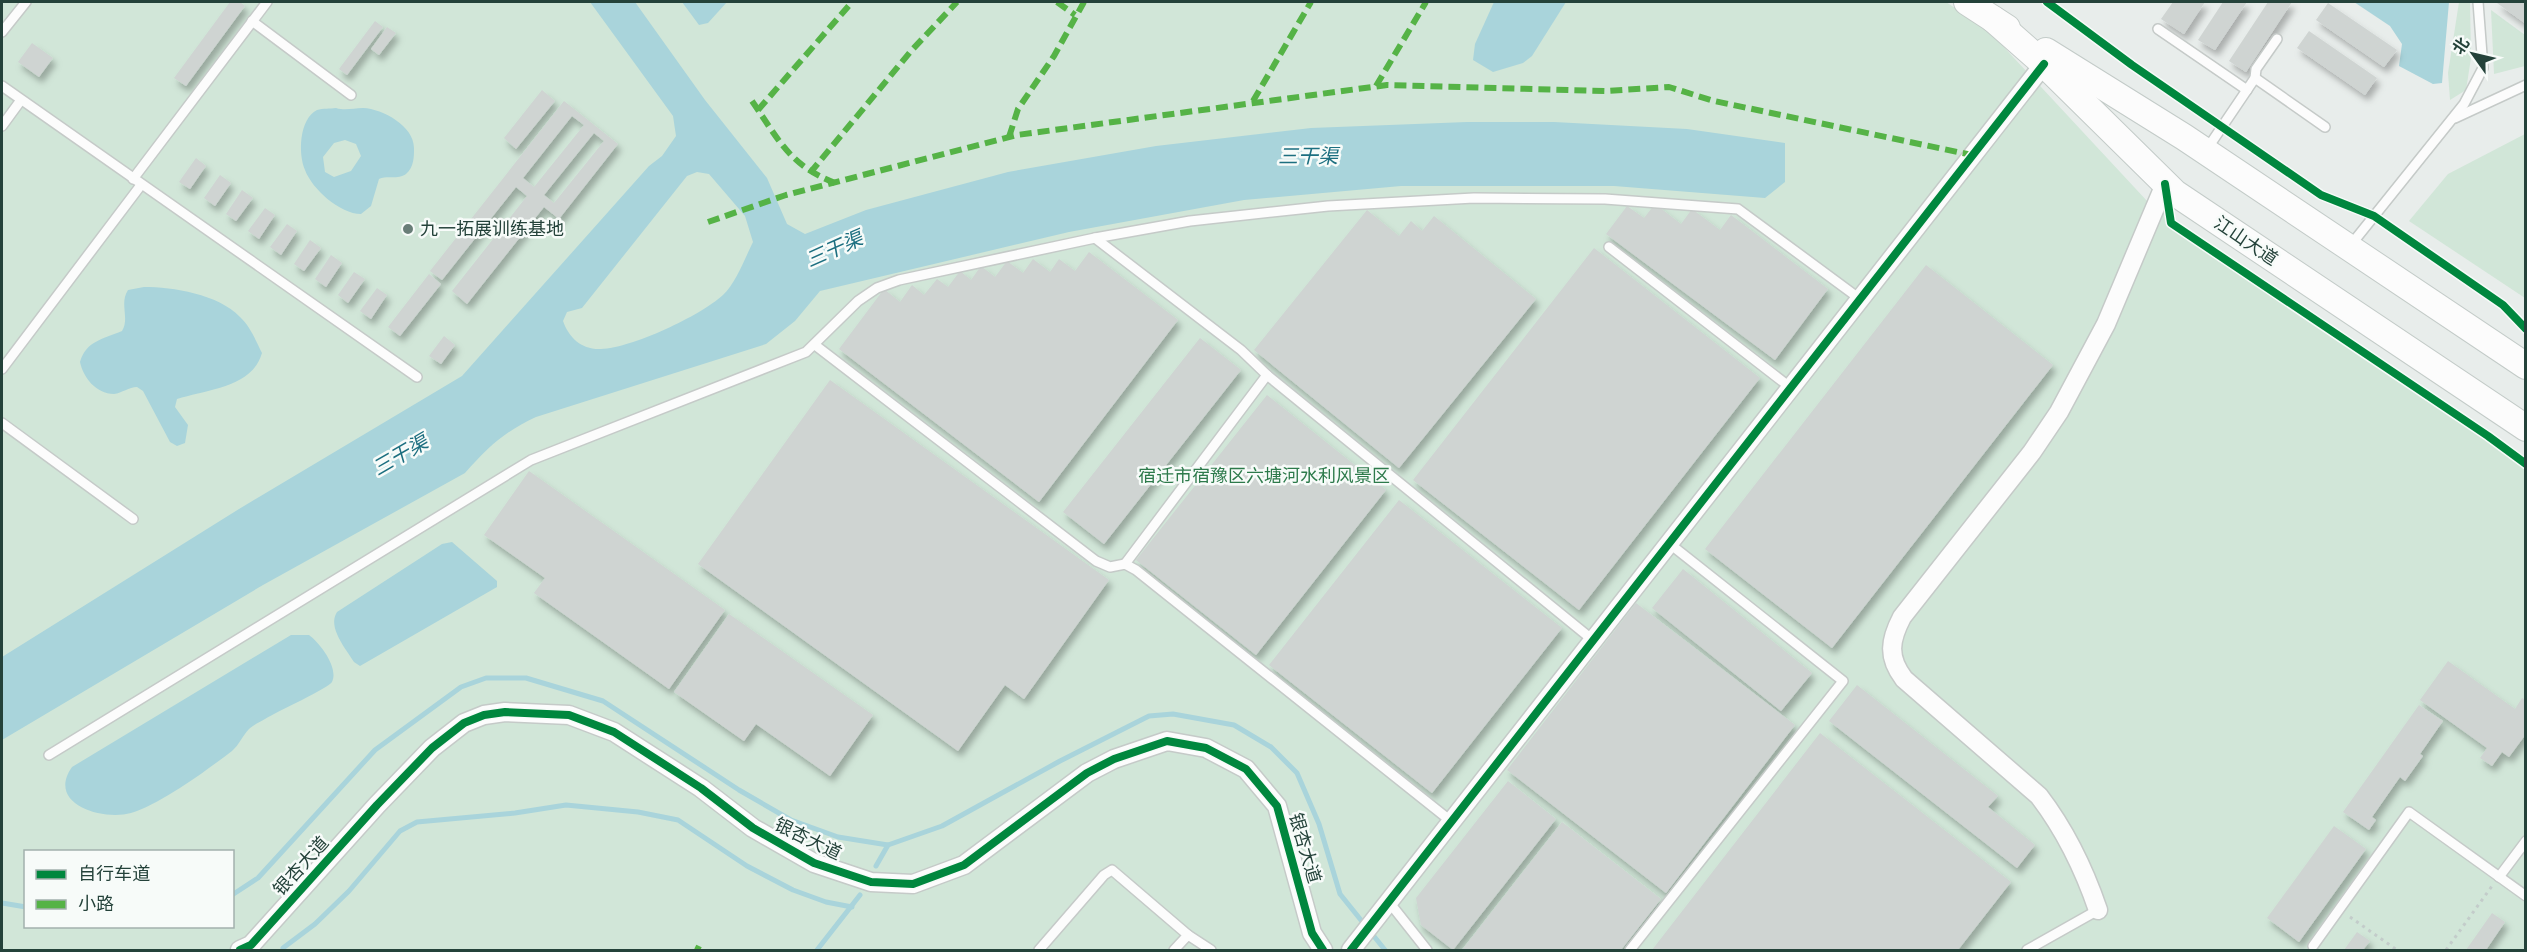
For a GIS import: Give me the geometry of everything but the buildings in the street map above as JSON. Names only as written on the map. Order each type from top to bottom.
[{"type":"main road","name":"江山大道","points":[[1967,2],[2205,151],[2526,366]]},
{"type":"main road","name":"江山大道","points":[[1993,20],[2044,64],[2175,193],[2526,428]]},
{"type":"street","points":[[1351,951],[2044,64]]},
{"type":"street","points":[[2098,910],[2087,877],[2057,819],[2039,795],[1909,683],[1896,668],[1891,652],[1892,636],[1902,617],[2032,452],[2074,388],[2106,324],[2165,184]]},
{"type":"street","name":"银杏大道","points":[[250,949],[377,805],[432,748],[464,723],[484,715],[505,712],[569,715],[614,732],[701,788],[753,828],[814,863],[871,882],[913,884],[964,865],[1087,773],[1114,759],[1167,741],[1206,748],[1246,769],[1277,806],[1312,933],[1323,951]]},
{"type":"lane","points":[[2,32],[26,2]]},
{"type":"lane","points":[[2,369],[267,2]]},
{"type":"lane","points":[[2349,248],[2464,104],[2483,68],[2478,2]]},
{"type":"lane","points":[[252,21],[351,95]]},
{"type":"lane","points":[[2158,29],[2247,90]]},
{"type":"lane","points":[[2205,151],[2255,78],[2256,69],[2277,39]]},
{"type":"lane","points":[[2255,78],[2325,127]]},
{"type":"lane","points":[[2450,120],[2526,85]]},
{"type":"lane","points":[[2,86],[417,377]]},
{"type":"lane","points":[[2,126],[21,100]]},
{"type":"lane","points":[[49,755],[531,460],[806,352],[858,301],[877,288],[899,280],[1095,238],[1190,221],[1328,206],[1474,198],[1667,202],[1738,209],[1860,299]]},
{"type":"lane","points":[[1095,238],[1241,350],[1267,375],[1594,640]]},
{"type":"lane","points":[[1610,247],[1791,388]]},
{"type":"lane","points":[[815,345],[1096,561],[1110,567],[1125,564],[1267,375]]},
{"type":"lane","points":[[2,423],[133,519]]},
{"type":"lane","points":[[1630,951],[1843,681],[1670,544]]},
{"type":"lane","points":[[1125,564],[1452,822]]},
{"type":"lane","points":[[2313,946],[2409,812],[2526,896]]},
{"type":"lane","points":[[2499,877],[2526,841]]},
{"type":"lane","points":[[1039,951],[1104,875],[1112,870],[1210,951]]},
{"type":"lane","points":[[1384,909],[1426,951]]},
{"type":"lane","points":[[2027,951],[2098,910]]},
{"type":"lane","points":[[1174,951],[1188,935]]},
{"type":"path","points":[[2446,951],[2499,877]]},
{"type":"path","points":[[2339,909],[2397,951]]},
{"type":"green space","name":"宿迁市宿豫区六塘河水利风景区","points":[[2,2],[1946,2],[1988,30],[2148,202],[2525,460],[2525,950],[2,950]]},
{"type":"green space","points":[[2459,2],[2470,2],[2471,58],[2466,90],[2450,100],[2448,73]]},
{"type":"green space","points":[[2491,10],[2525,35],[2525,66],[2494,74]]},
{"type":"green space","points":[[2525,134],[2525,298],[2409,221],[2448,174]]},
{"type":"water","name":"三干渠","points":[[590,2],[635,2],[705,100],[767,178],[787,224],[805,234],[866,210],[1008,172],[1156,146],[1311,128],[1467,122],[1554,122],[1687,129],[1785,143],[1785,182],[1765,198],[1614,186],[1401,186],[1244,200],[1069,232],[820,291],[795,321],[766,344],[536,417],[515,428],[497,440],[465,473],[263,585],[2,740],[2,657],[239,509],[462,376],[649,166],[662,156],[676,136],[673,116]],"holes":[[[697,172],[709,174],[745,216],[753,242],[728,290],[699,312],[665,330],[630,343],[594,349],[577,342],[563,321],[567,312],[582,308],[687,176]]]},
{"type":"water","points":[[682,2],[727,2],[708,23],[699,25]]},
{"type":"water","points":[[1494,2],[1566,2],[1532,56],[1523,63],[1493,72],[1473,60],[1475,44]]},
{"type":"water","points":[[2354,2],[2449,2],[2442,83],[2433,84],[2399,66],[2402,44],[2390,26]]},
{"type":"water","points":[[371,109],[388,115],[403,126],[413,140],[414,158],[409,171],[400,177],[379,179],[371,206],[361,214],[344,210],[320,192],[305,170],[301,155],[303,129],[311,115],[317,110]],"holes":[[[345,140],[356,144],[361,156],[351,171],[334,177],[325,172],[323,157],[334,143]]]},
{"type":"water","points":[[144,287],[168,288],[195,293],[231,309],[244,321],[262,353],[257,365],[239,380],[177,399],[175,407],[188,425],[185,443],[177,446],[170,442],[143,391],[137,387],[114,394],[102,391],[87,379],[80,362],[86,349],[91,345],[122,331],[125,321],[125,295],[128,290]]},
{"type":"water","points":[[452,542],[497,581],[497,587],[360,666],[354,662],[336,631],[334,624],[337,612],[442,544]]},
{"type":"water","points":[[291,635],[309,635],[323,650],[333,670],[332,682],[329,685],[252,726],[234,749],[222,759],[183,786],[143,809],[119,815],[106,814],[93,812],[72,800],[66,791],[66,780],[72,767]]},
{"type":"waterway","points":[[234,894],[258,878],[375,750],[461,687],[486,678],[526,678],[603,701],[739,790],[791,820],[838,837],[888,845],[942,826],[1060,761],[1149,716],[1173,714],[1234,725],[1271,747],[1297,773],[1319,824],[1340,894],[1385,950]]},
{"type":"waterway","points":[[283,948],[315,924],[349,891],[400,831],[417,822],[515,813],[566,805],[638,812],[678,820],[747,866],[793,890],[826,902],[852,907]]},
{"type":"waterway","points":[[876,866],[888,845]]},
{"type":"waterway","points":[[817,950],[860,895]]},
{"type":"waterway","points":[[2,903],[24,907]]},
{"type":"marked path","points":[[758,110],[852,2]]},
{"type":"marked path","points":[[810,173],[911,51],[957,2]]},
{"type":"marked path","points":[[1057,2],[1075,15]]},
{"type":"marked path","points":[[1009,137],[1018,109],[1054,56],[1084,2]]},
{"type":"marked path","points":[[1253,101],[1311,2]]},
{"type":"marked path","points":[[1376,86],[1426,2]]},
{"type":"marked path","points":[[708,222],[786,195],[1017,135],[1387,85],[1606,91],[1669,87],[1714,101],[1972,155]]},
{"type":"marked path","points":[[752,101],[786,150],[806,168],[835,183]]},
{"type":"marked path","points":[[697,950],[699,946]]},
{"type":"cycle path","points":[[2047,2],[2132,65],[2321,195],[2374,216],[2503,305],[2526,329]]},
{"type":"cycle path","points":[[1351,950],[2044,64]]},
{"type":"cycle path","points":[[2165,184],[2171,223],[2488,436],[2526,464]]},
{"type":"cycle path","points":[[240,950],[251,945],[377,805],[432,748],[464,723],[484,715],[505,712],[569,715],[614,732],[701,788],[753,828],[814,863],[871,882],[913,884],[964,865],[1087,773],[1114,759],[1167,741],[1206,748],[1246,769],[1277,806],[1312,933],[1323,950]]},
{"type":"place","name":"九一拓展训练基地","points":[[408,229]]}]
